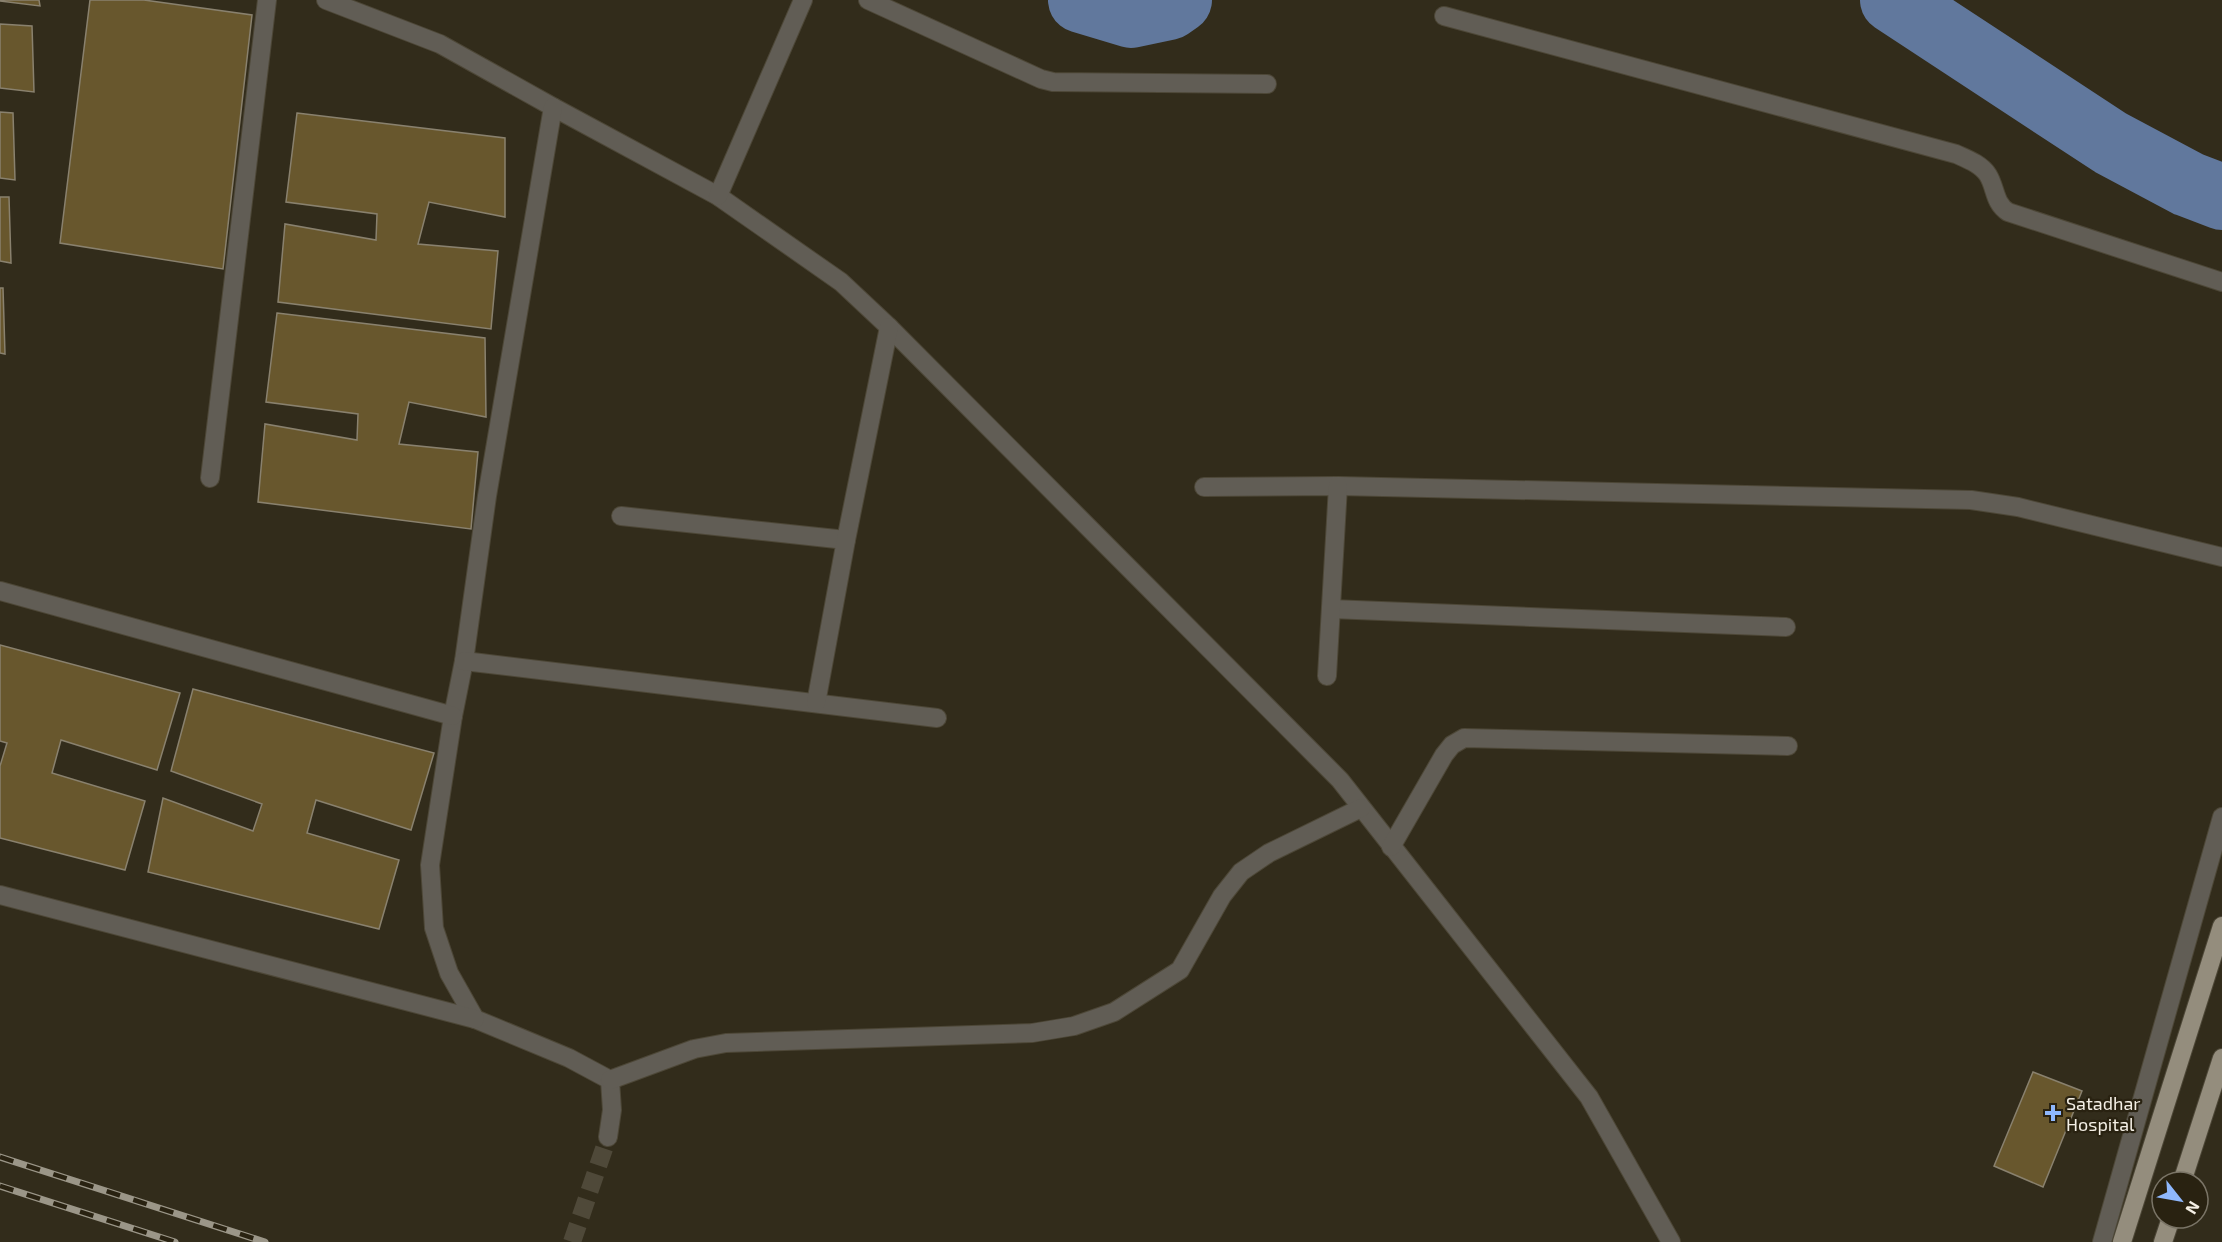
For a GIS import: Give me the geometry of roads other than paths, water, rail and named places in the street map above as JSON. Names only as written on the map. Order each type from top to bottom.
[{"type":"main road","points":[[2122,1242],[2222,926]]},
{"type":"main road","points":[[2186,1170],[2222,1058]]},
{"type":"street","points":[[210,478],[267,0]]},
{"type":"street","points":[[326,0],[440,44],[718,196],[841,282],[889,327],[1340,780],[1589,1097],[1671,1242]]},
{"type":"street","points":[[718,196],[803,0]]},
{"type":"street","points":[[868,0],[1041,80],[1267,84]]},
{"type":"street","points":[[1444,16],[1956,154],[1975,162],[1988,175],[1996,200],[2001,208],[2008,212],[2222,282]]},
{"type":"street","points":[[476,1019],[449,973],[434,928],[430,865],[453,716],[464,661],[487,496],[553,107]]},
{"type":"street","points":[[816,703],[889,327]]},
{"type":"street","points":[[1204,487],[1338,486],[1971,500],[2019,507],[2222,557]]},
{"type":"street","points":[[1327,676],[1338,486]]},
{"type":"street","points":[[621,516],[846,540]]},
{"type":"street","points":[[0,591],[453,716]]},
{"type":"street","points":[[1331,609],[1786,627]]},
{"type":"street","points":[[464,661],[937,718]]},
{"type":"street","points":[[1391,847],[1444,755],[1452,745],[1464,738],[1788,746]]},
{"type":"street","points":[[0,895],[476,1019],[569,1058],[610,1080],[694,1049],[726,1043],[1032,1033],[1074,1026],[1114,1012],[1180,970],[1222,897],[1240,872],[1269,854],[1361,808]]},
{"type":"street","points":[[2102,1242],[2222,817]]},
{"type":"street","points":[[608,1137],[612,1110],[610,1080]]},
{"type":"waterway","points":[[1081,0],[1131,15],[1169,7],[1179,0]]},
{"type":"waterway","points":[[1893,0],[2111,143],[2188,184],[2222,197]]},
{"type":"tunnel","points":[[572,1242],[608,1137]]},
{"type":"railway","points":[[0,1157],[265,1242]]},
{"type":"railway","points":[[0,1186],[175,1242]]},
{"type":"place","name":"Satadhar Hospital","points":[[2053,1113]]}]
